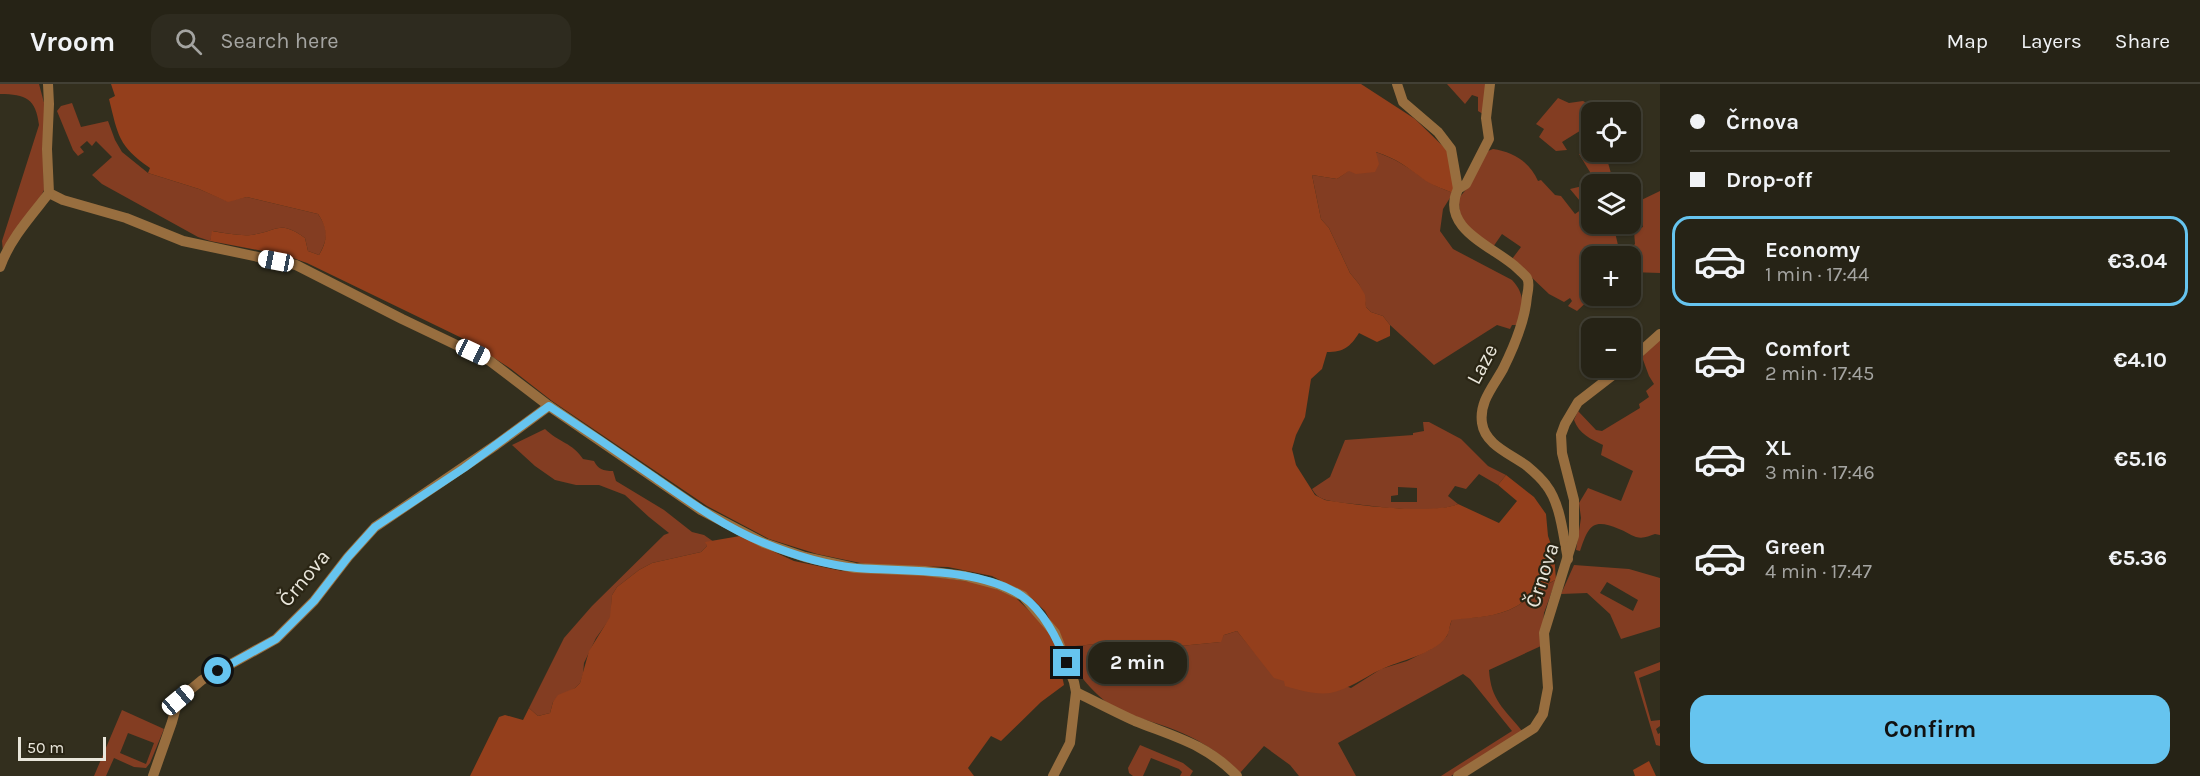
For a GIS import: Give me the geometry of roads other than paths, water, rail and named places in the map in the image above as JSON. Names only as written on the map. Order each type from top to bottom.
[{"type":"street","points":[[0,267],[4,255],[17,234],[49,193],[47,149],[50,104],[48,84]]},
{"type":"street","name":"Laze","points":[[1397,84],[1403,102],[1438,132],[1451,149],[1458,189],[1453,208],[1456,219],[1466,231],[1512,264],[1527,278],[1527,300],[1519,333],[1503,369],[1481,408],[1484,434],[1528,466],[1547,486],[1555,504],[1568,559]]},
{"type":"street","points":[[1458,189],[1466,184],[1489,139],[1486,118],[1490,84]]},
{"type":"street","points":[[49,193],[63,200],[126,218],[183,241],[296,265],[490,361],[549,406],[701,510],[764,543],[805,557],[855,567],[965,576],[999,585],[1023,596],[1055,633],[1076,692],[1070,743],[1053,776]]},
{"type":"street","points":[[1641,351],[1660,334]]},
{"type":"street","name":"Črnova","points":[[1458,776],[1534,728],[1543,714],[1548,688],[1544,633],[1574,536],[1574,500],[1562,453],[1561,435],[1578,402],[1609,378]]},
{"type":"street","name":"Črnova","points":[[153,776],[178,700],[202,680],[276,639],[314,601],[375,527],[549,406]]},
{"type":"street","points":[[1076,692],[1135,721],[1189,741],[1222,761],[1237,776]]}]
